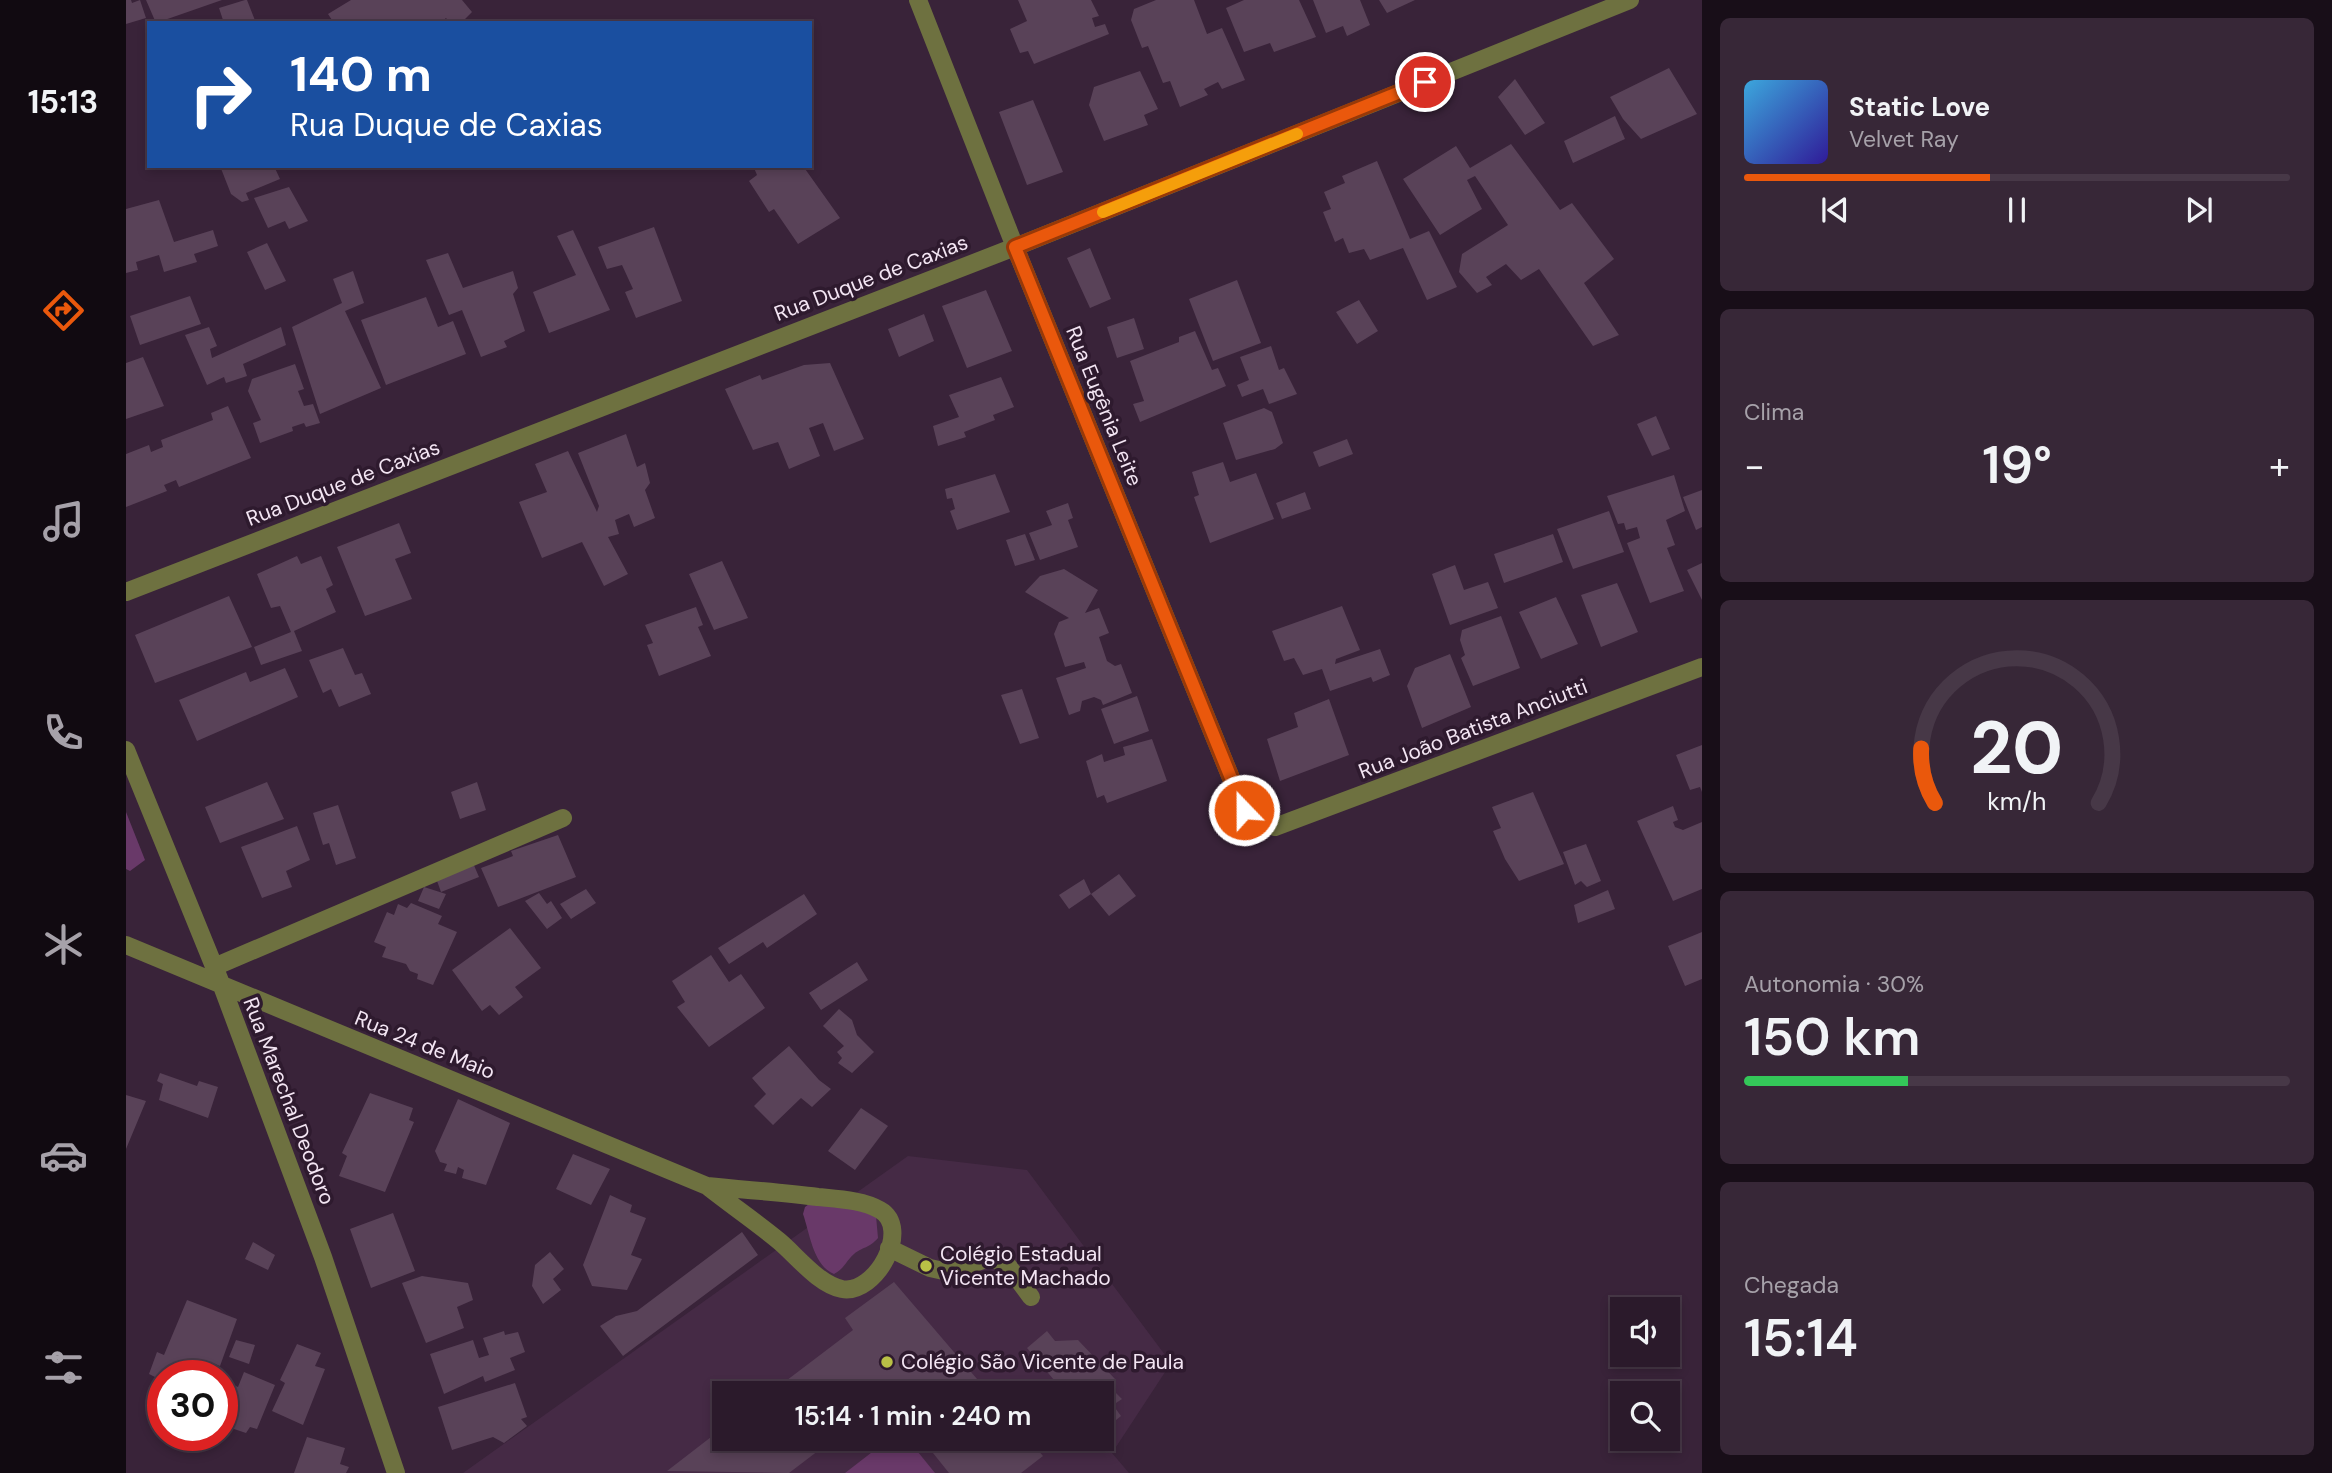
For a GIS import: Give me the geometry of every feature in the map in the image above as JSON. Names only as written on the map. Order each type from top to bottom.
[{"type":"street","name":"Rua Eugênia Leite","points":[[918,0],[1015,247],[1244,810],[1259,823]]},
{"type":"street","name":"Rua Duque de Caxias","points":[[126,592],[1015,247],[1630,0]]},
{"type":"street","name":"Rua João Batista Anciutti","points":[[1259,823],[1275,827],[1702,667]]},
{"type":"street","name":"Rua Marechal Deodoro","points":[[126,750],[222,986],[323,1257],[396,1473]]},
{"type":"street","points":[[214,967],[563,818]]},
{"type":"street","name":"Rua 24 de Maio","points":[[126,945],[707,1186],[779,1241],[822,1279],[843,1289],[864,1284],[881,1270],[894,1235],[890,1222],[881,1210],[849,1200],[707,1186]]},
{"type":"street","points":[[889,1248],[930,1268],[948,1272],[989,1258],[1006,1263],[1031,1297]]},
{"type":"shaded area","points":[[126,812],[145,860],[130,871],[126,869]]},
{"type":"shaded area","name":"Colégio Estadual Vicente Machado","points":[[908,1156],[1027,1170],[1171,1363],[1114,1450],[1114,1381],[712,1381],[712,1451],[1113,1451],[1112,1453],[1129,1473],[463,1473]]},
{"type":"shaded area","points":[[812,1202],[837,1203],[876,1216],[878,1238],[854,1254],[834,1274],[821,1264],[810,1239],[803,1214],[805,1207]]},
{"type":"shaded area","points":[[873,1451],[917,1451],[935,1473],[845,1473]]},
{"type":"building","points":[[126,0],[131,0],[132,3],[140,0],[146,18],[126,24]]},
{"type":"building","points":[[146,0],[222,0],[162,21],[155,21]]},
{"type":"building","points":[[247,0],[255,21],[223,21],[219,8]]},
{"type":"building","points":[[351,0],[462,0],[472,12],[463,21],[448,21],[446,18],[442,21],[333,21],[328,14]]},
{"type":"building","points":[[1018,0],[1091,0],[1099,16],[1092,18],[1095,27],[1105,24],[1109,34],[1034,64],[1028,51],[1020,53],[1010,29],[1027,21]]},
{"type":"building","points":[[1156,0],[1194,0],[1207,34],[1222,28],[1245,80],[1222,89],[1218,82],[1204,89],[1208,95],[1180,107],[1170,81],[1163,83],[1148,46],[1142,48],[1131,20],[1134,9]]},
{"type":"building","points":[[1244,0],[1299,0],[1316,37],[1274,52],[1270,43],[1244,52],[1226,8]]},
{"type":"building","points":[[1313,0],[1360,0],[1370,25],[1347,36],[1343,26],[1326,33]]},
{"type":"building","points":[[1379,0],[1415,0],[1387,13]]},
{"type":"building","points":[[1669,68],[1697,114],[1641,139],[1623,119],[1610,97]]},
{"type":"building","points":[[1140,71],[1158,109],[1144,115],[1148,125],[1104,141],[1089,105],[1094,87]]},
{"type":"building","points":[[1515,79],[1545,123],[1525,135],[1498,97]]},
{"type":"building","points":[[1033,100],[1063,172],[1027,185],[999,112]]},
{"type":"building","points":[[1615,116],[1625,139],[1573,163],[1564,141]]},
{"type":"building","points":[[1511,144],[1560,210],[1572,203],[1614,259],[1584,283],[1619,335],[1593,346],[1539,269],[1521,280],[1506,264],[1486,277],[1492,285],[1477,293],[1459,272],[1462,254],[1508,225],[1475,176],[1467,180],[1482,209],[1440,235],[1403,179],[1456,146],[1470,168]]},
{"type":"building","points":[[1377,161],[1410,239],[1429,231],[1457,287],[1427,300],[1403,248],[1370,260],[1364,249],[1349,253],[1343,238],[1335,242],[1323,212],[1331,209],[1324,192],[1345,183],[1342,176]]},
{"type":"building","points":[[221,168],[275,168],[280,179],[246,193],[249,200],[242,202],[231,194]]},
{"type":"building","points":[[754,168],[804,168],[840,218],[798,244],[774,209],[769,212],[749,181],[757,175]]},
{"type":"building","points":[[289,187],[308,221],[289,229],[285,221],[268,228],[254,198]]},
{"type":"building","points":[[159,200],[174,242],[213,230],[218,246],[194,254],[197,262],[164,272],[159,255],[136,262],[138,270],[126,273],[126,209]]},
{"type":"building","points":[[654,227],[682,301],[636,318],[625,292],[633,289],[622,265],[607,269],[598,247]]},
{"type":"building","points":[[573,230],[610,310],[549,333],[533,292],[576,275],[557,236]]},
{"type":"building","points":[[267,243],[286,281],[265,290],[247,252]]},
{"type":"building","points":[[1090,248],[1111,299],[1090,308],[1067,258]]},
{"type":"building","points":[[448,253],[463,288],[513,271],[518,288],[513,294],[525,331],[504,341],[507,347],[481,357],[462,310],[449,315],[426,260]]},
{"type":"building","points":[[353,271],[364,303],[345,311],[381,388],[320,414],[292,327],[342,303],[333,279]]},
{"type":"building","points":[[1237,280],[1261,343],[1213,361],[1189,299]]},
{"type":"building","points":[[986,290],[1012,351],[967,368],[942,306]]},
{"type":"building","points":[[190,296],[201,324],[140,345],[130,316]]},
{"type":"building","points":[[426,297],[438,327],[453,321],[466,354],[386,385],[361,320]]},
{"type":"building","points":[[1359,300],[1378,331],[1357,344],[1336,312]]},
{"type":"building","points":[[924,314],[934,341],[899,357],[888,329]]},
{"type":"building","points":[[1134,318],[1144,349],[1117,358],[1107,327]]},
{"type":"building","points":[[209,327],[217,346],[210,349],[212,358],[281,327],[286,345],[243,364],[247,376],[226,383],[224,377],[207,385],[185,335]]},
{"type":"building","points":[[1195,331],[1212,370],[1218,368],[1226,386],[1140,422],[1133,404],[1144,401],[1130,361],[1179,342],[1179,337]]},
{"type":"building","points":[[1271,346],[1279,370],[1284,368],[1297,394],[1269,404],[1263,389],[1242,397],[1237,385],[1249,380],[1240,357]]},
{"type":"building","points":[[143,357],[164,406],[126,419],[126,363]]},
{"type":"building","points":[[830,363],[864,439],[834,451],[823,423],[809,428],[820,456],[789,469],[778,442],[753,450],[725,389],[760,375],[762,380],[804,365]]},
{"type":"building","points":[[295,364],[304,389],[298,391],[304,406],[313,404],[320,423],[306,427],[304,423],[292,427],[293,431],[260,443],[253,423],[261,420],[248,391],[252,379]]},
{"type":"building","points":[[1001,377],[1014,407],[993,415],[995,420],[964,432],[966,437],[938,446],[933,426],[959,417],[949,395]]},
{"type":"building","points":[[228,406],[251,458],[179,487],[176,480],[164,485],[167,491],[126,507],[126,454],[149,445],[151,452],[163,447],[161,440],[213,420],[211,413]]},
{"type":"building","points":[[1264,408],[1272,412],[1283,443],[1275,449],[1236,460],[1223,423]]},
{"type":"building","points":[[1656,416],[1670,449],[1652,456],[1637,424]]},
{"type":"building","points":[[626,434],[637,467],[645,463],[650,483],[645,490],[655,518],[634,527],[629,514],[615,520],[619,534],[608,537],[628,574],[604,586],[582,542],[542,558],[519,502],[547,492],[535,464],[568,451],[597,512],[599,506],[578,453]]},
{"type":"building","points":[[1347,439],[1353,454],[1319,467],[1313,452]]},
{"type":"building","points":[[1223,462],[1230,482],[1256,473],[1274,519],[1210,543],[1194,497],[1199,495],[1192,472]]},
{"type":"building","points":[[995,474],[1010,512],[957,530],[950,511],[955,509],[952,498],[947,499],[945,489]]},
{"type":"building","points":[[1674,475],[1685,511],[1666,520],[1675,545],[1667,548],[1684,591],[1650,603],[1627,543],[1640,538],[1637,527],[1626,530],[1624,523],[1618,524],[1607,496]]},
{"type":"building","points":[[1702,490],[1702,527],[1696,530],[1683,497]]},
{"type":"building","points":[[1305,492],[1311,509],[1282,519],[1276,503]]},
{"type":"building","points":[[1068,503],[1073,518],[1068,520],[1078,547],[1040,560],[1029,533],[1052,525],[1046,511]]},
{"type":"building","points":[[1609,511],[1624,552],[1573,569],[1557,529]]},
{"type":"building","points":[[399,523],[411,553],[395,559],[412,599],[365,616],[337,547]]},
{"type":"building","points":[[1025,534],[1035,560],[1015,566],[1006,540]]},
{"type":"building","points":[[1553,534],[1563,562],[1504,583],[1494,554]]},
{"type":"building","points":[[297,556],[301,564],[321,556],[333,585],[326,589],[336,612],[294,631],[302,651],[261,665],[254,647],[291,632],[280,606],[271,608],[257,574]]},
{"type":"building","points":[[722,561],[748,618],[714,630],[689,574]]},
{"type":"building","points":[[1702,563],[1702,600],[1687,570]]},
{"type":"building","points":[[1455,565],[1464,590],[1488,582],[1498,608],[1450,625],[1432,574]]},
{"type":"building","points":[[1064,569],[1098,590],[1085,613],[1099,608],[1109,633],[1099,637],[1107,661],[1115,666],[1121,664],[1132,693],[1103,705],[1101,700],[1094,697],[1082,701],[1080,711],[1069,715],[1056,678],[1086,668],[1084,662],[1065,667],[1054,634],[1059,622],[1069,618],[1025,592],[1040,576]]},
{"type":"building","points":[[1617,583],[1638,632],[1601,647],[1581,595]]},
{"type":"building","points":[[229,596],[252,647],[155,683],[135,635]]},
{"type":"building","points":[[1556,597],[1578,644],[1541,659],[1519,612]]},
{"type":"building","points":[[1342,606],[1360,650],[1336,659],[1335,664],[1380,649],[1390,675],[1373,682],[1371,677],[1330,691],[1322,669],[1303,675],[1294,658],[1284,661],[1272,631]]},
{"type":"building","points":[[696,607],[703,625],[698,627],[711,656],[659,676],[647,645],[653,643],[645,625]]},
{"type":"building","points":[[1501,616],[1520,668],[1473,686],[1461,658],[1465,655],[1460,640],[1462,630]]},
{"type":"building","points":[[343,648],[355,675],[362,673],[371,694],[339,707],[331,689],[323,693],[309,660]]},
{"type":"building","points":[[1450,654],[1471,707],[1422,728],[1407,686],[1415,668]]},
{"type":"building","points":[[285,668],[298,697],[197,741],[179,700],[246,672],[250,682]]},
{"type":"building","points":[[1022,689],[1039,738],[1020,744],[1001,695]]},
{"type":"building","points":[[1137,696],[1149,731],[1114,744],[1101,709]]},
{"type":"building","points":[[1329,699],[1349,755],[1280,781],[1267,739],[1298,727],[1294,713]]},
{"type":"building","points":[[1152,739],[1167,781],[1107,803],[1104,795],[1097,798],[1086,761],[1102,754],[1104,762],[1125,755],[1123,747]]},
{"type":"building","points":[[1702,745],[1702,792],[1700,787],[1690,790],[1676,755]]},
{"type":"building","points":[[267,782],[284,819],[220,843],[205,807]]},
{"type":"building","points":[[477,782],[486,810],[460,819],[451,792]]},
{"type":"building","points":[[1533,792],[1564,864],[1519,881],[1505,859],[1493,831],[1501,828],[1492,807]]},
{"type":"building","points":[[338,805],[356,858],[336,865],[329,843],[323,845],[313,813]]},
{"type":"building","points":[[1673,806],[1678,820],[1673,822],[1675,827],[1683,830],[1702,822],[1702,889],[1673,901],[1637,821]]},
{"type":"building","points":[[297,826],[310,860],[286,871],[292,887],[262,898],[241,847]]},
{"type":"building","points":[[558,835],[576,877],[498,907],[481,868],[513,856],[511,851]]},
{"type":"building","points":[[1586,844],[1601,881],[1587,887],[1581,881],[1575,885],[1563,852]]},
{"type":"building","points":[[473,863],[479,877],[441,892],[436,878]]},
{"type":"building","points":[[1119,874],[1136,896],[1109,916],[1091,894]]},
{"type":"building","points":[[1084,879],[1091,894],[1069,909],[1059,895]]},
{"type":"building","points":[[424,887],[446,894],[439,909],[418,901]]},
{"type":"building","points":[[586,889],[596,903],[571,919],[560,904]]},
{"type":"building","points":[[1608,890],[1615,909],[1578,923],[1574,905]]},
{"type":"building","points":[[539,893],[547,904],[551,901],[562,918],[547,929],[525,901]]},
{"type":"building","points":[[804,894],[817,914],[767,948],[763,942],[729,964],[718,948]]},
{"type":"building","points":[[411,903],[442,916],[438,924],[457,932],[433,985],[417,979],[418,974],[410,971],[406,964],[382,957],[386,947],[374,942],[387,912],[394,915],[398,904],[407,908]]},
{"type":"building","points":[[510,928],[541,968],[515,987],[523,997],[499,1015],[490,1005],[482,1011],[452,970]]},
{"type":"building","points":[[1702,932],[1702,979],[1685,986],[1668,946]]},
{"type":"building","points":[[711,955],[729,982],[741,974],[765,1008],[709,1047],[677,1007],[685,1002],[672,981]]},
{"type":"building","points":[[857,962],[868,980],[821,1010],[809,993]]},
{"type":"building","points":[[839,1009],[852,1020],[857,1035],[874,1052],[852,1073],[838,1063],[842,1058],[837,1052],[844,1046],[823,1026]]},
{"type":"building","points":[[789,1046],[819,1080],[831,1089],[812,1107],[801,1098],[773,1125],[754,1106],[766,1094],[752,1078]]},
{"type":"building","points":[[160,1073],[197,1086],[199,1081],[218,1087],[208,1118],[159,1100],[163,1084],[157,1081]]},
{"type":"building","points":[[370,1093],[413,1108],[409,1120],[414,1122],[385,1192],[339,1176],[347,1156],[342,1153]]},
{"type":"building","points":[[126,1095],[146,1101],[126,1149]]},
{"type":"building","points":[[458,1099],[510,1123],[486,1185],[462,1178],[464,1170],[458,1167],[456,1174],[444,1171],[447,1164],[440,1162],[435,1151]]},
{"type":"building","points":[[861,1108],[888,1126],[855,1170],[828,1151]]},
{"type":"building","points":[[573,1154],[610,1169],[591,1205],[556,1189]]},
{"type":"building","points":[[610,1195],[632,1205],[630,1212],[646,1218],[631,1255],[642,1259],[627,1290],[592,1286],[583,1265]]},
{"type":"building","points":[[393,1213],[415,1271],[371,1288],[350,1229]]},
{"type":"building","points":[[742,1232],[758,1255],[623,1356],[600,1326],[616,1316],[637,1311]]},
{"type":"building","points":[[253,1242],[275,1255],[268,1270],[245,1259]]},
{"type":"building","points":[[550,1252],[564,1269],[553,1279],[561,1290],[543,1304],[532,1286],[535,1265]]},
{"type":"building","points":[[422,1276],[468,1283],[473,1300],[457,1307],[464,1328],[426,1343],[402,1283]]},
{"type":"building","name":"Colégio São Vicente de Paula","points":[[894,1282],[979,1381],[786,1381],[853,1330],[845,1318]]},
{"type":"building","points":[[187,1300],[237,1319],[222,1360],[154,1360],[157,1352],[164,1355]]},
{"type":"building","points":[[504,1331],[505,1335],[518,1332],[525,1352],[510,1358],[515,1370],[485,1382],[483,1376],[444,1394],[430,1354],[473,1340],[479,1358],[489,1355],[483,1338]]},
{"type":"building","points":[[1047,1331],[1055,1341],[1078,1340],[1115,1379],[1055,1381],[1027,1348]]},
{"type":"building","points":[[236,1340],[255,1345],[249,1364],[229,1357]]},
{"type":"building","points":[[297,1344],[321,1353],[315,1366],[325,1369],[303,1425],[272,1411],[285,1383],[280,1380]]},
{"type":"building","points":[[244,1372],[275,1385],[257,1429],[250,1427],[246,1433],[238,1430],[238,1387]]},
{"type":"building","points":[[515,1383],[527,1417],[521,1419],[527,1426],[504,1443],[493,1437],[452,1450],[438,1407]]},
{"type":"building","points":[[1114,1391],[1122,1399],[1114,1404]]},
{"type":"building","points":[[1114,1406],[1121,1416],[1114,1422]]},
{"type":"building","points":[[712,1436],[712,1451],[818,1451],[789,1473],[667,1471]]},
{"type":"building","points":[[307,1437],[345,1448],[340,1464],[349,1467],[346,1473],[294,1473]]},
{"type":"building","points":[[931,1451],[1039,1451],[1043,1456],[1021,1473],[949,1473]]},
{"type":"slow traffic","points":[[1103,212],[1297,134]]},
{"type":"place","name":"Colégio Estadual Vicente Machado","points":[[926,1266]]},
{"type":"place","name":"Colégio São Vicente de Paula","points":[[887,1362]]},
{"type":"route","points":[[1244,810],[1015,247],[1425,82]]}]
